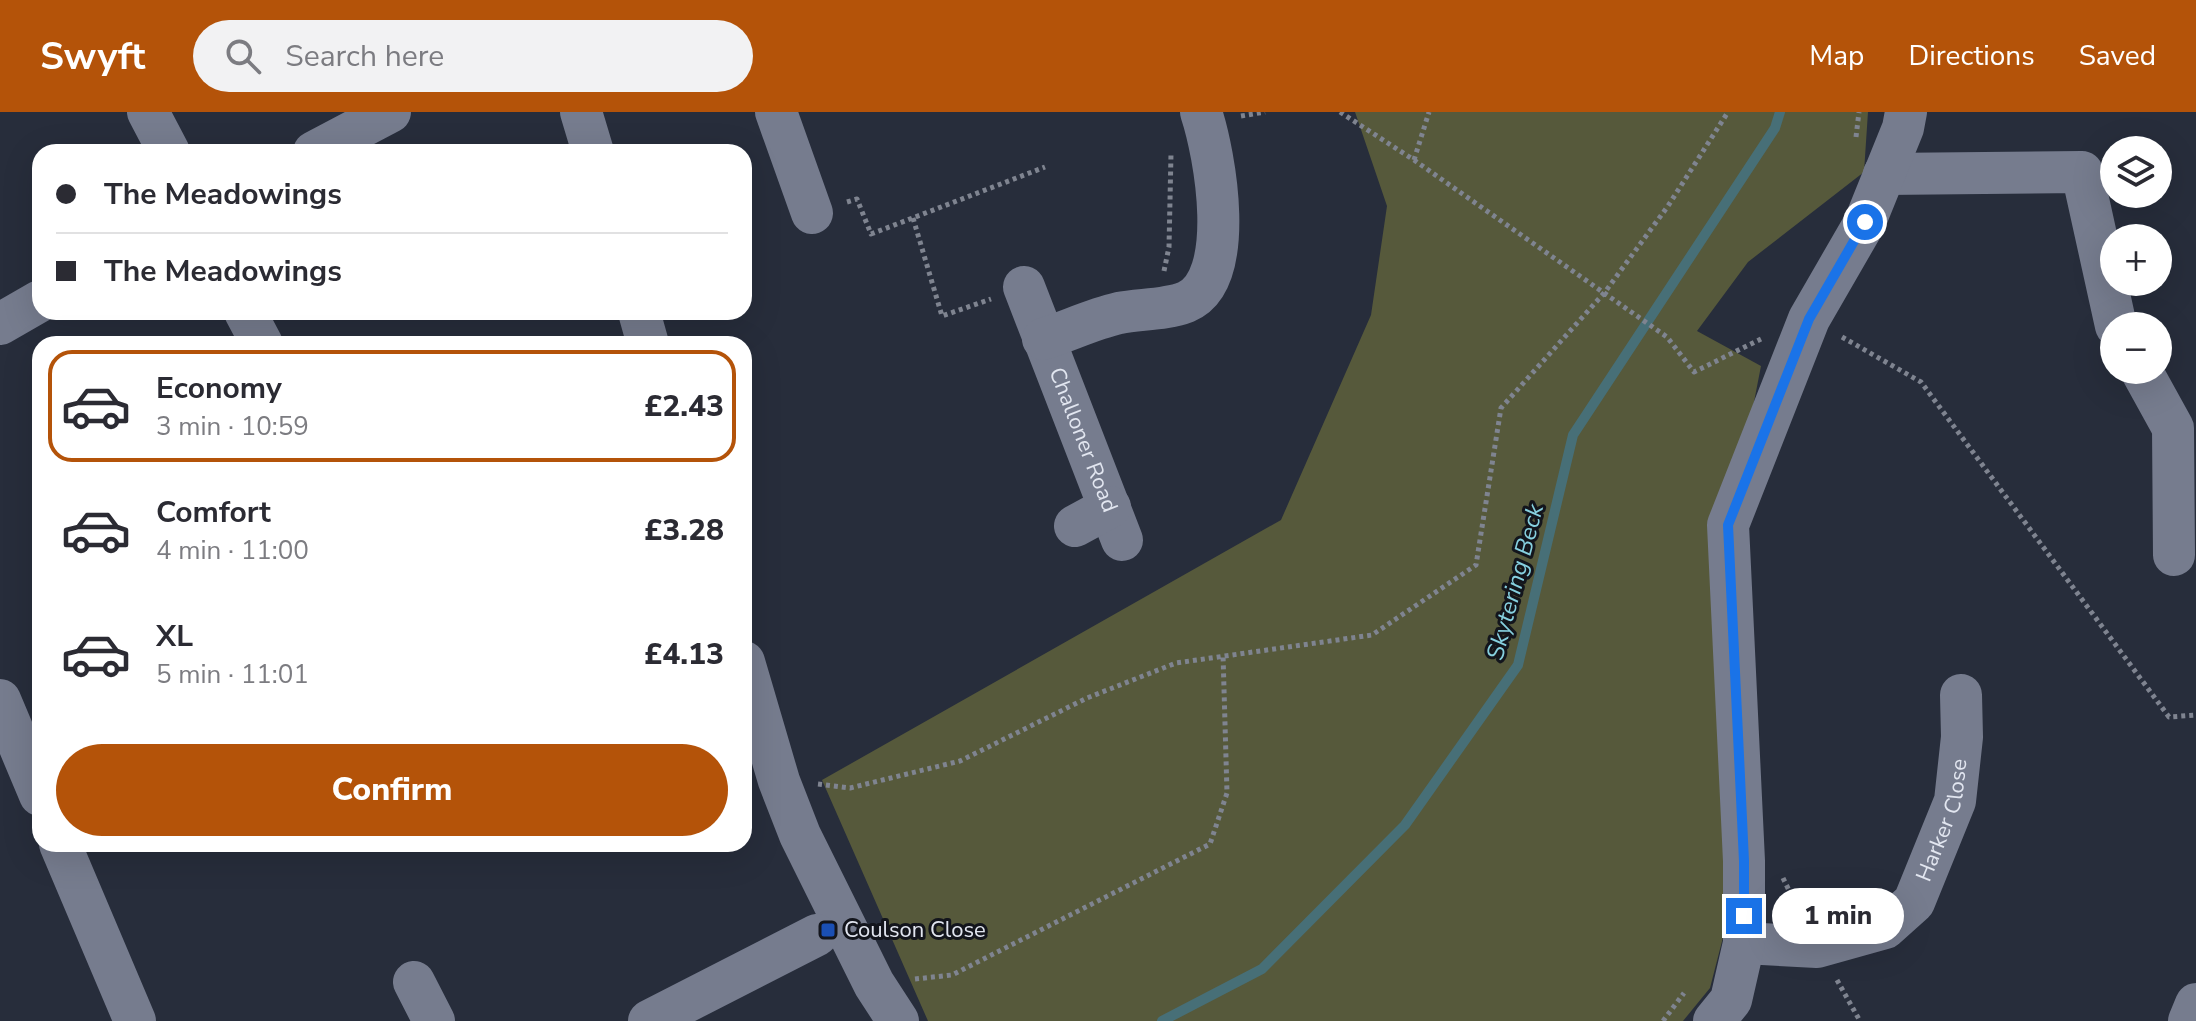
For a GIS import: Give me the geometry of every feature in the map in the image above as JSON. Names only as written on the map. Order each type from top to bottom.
[{"type":"street","points":[[148,112],[165,144]]},
{"type":"street","points":[[329,144],[390,112]]},
{"type":"street","points":[[581,112],[591,144]]},
{"type":"street","points":[[776,112],[812,213]]},
{"type":"street","name":"Challoner Road","points":[[1043,339],[1116,314],[1186,302],[1207,285],[1216,260],[1217,199],[1201,112]]},
{"type":"street","points":[[1714,1021],[1731,1000],[1744,943],[1744,861],[1728,525],[1809,319],[1865,222],[1903,128],[1906,112]]},
{"type":"street","points":[[1884,174],[2082,172],[2113,312]]},
{"type":"street","name":"Challoner Road","points":[[1024,287],[1102,524]]},
{"type":"street","points":[[0,324],[32,306]]},
{"type":"street","points":[[2149,384],[2173,428],[2174,555]]},
{"type":"street","points":[[752,689],[779,781],[800,835],[874,984],[898,1021]]},
{"type":"street","name":"Harker Close","points":[[1744,943],[1817,947],[1885,928],[1914,902],[1955,801],[1962,737],[1961,695]]},
{"type":"street","points":[[0,700],[32,765]]},
{"type":"street","points":[[1903,840],[1944,827]]},
{"type":"street","points":[[63,852],[135,1021]]},
{"type":"street","points":[[649,1021],[696,1010],[817,935]]},
{"type":"street","points":[[414,982],[434,1021]]},
{"type":"street","points":[[2189,1021],[2196,1004]]},
{"type":"path","points":[[1340,112],[1414,160],[1667,337],[1694,372],[1809,319],[1921,382],[2169,717],[2196,715]]},
{"type":"path","points":[[1414,160],[1429,112]]},
{"type":"path","points":[[779,781],[850,788],[960,761],[1087,698],[1176,663],[1372,635],[1476,565],[1501,408],[1605,292],[1668,206],[1728,112]]},
{"type":"path","points":[[812,213],[857,199],[871,234],[1045,167]]},
{"type":"path","points":[[913,218],[942,316],[1024,287]]},
{"type":"path","points":[[874,984],[952,975],[1210,844],[1227,793],[1223,654]]},
{"type":"path","points":[[1780,873],[1817,947],[1860,1021]]},
{"type":"green space","points":[[1355,112],[1868,112],[1864,172],[1748,262],[1697,331],[1761,366],[1734,504],[1730,910],[1710,988],[1683,1021],[928,1021],[822,780],[1281,520],[1371,315],[1387,206]]},
{"type":"waterway","name":"Skytering Beck","points":[[1162,1021],[1262,969],[1405,825],[1518,665],[1573,435],[1775,128],[1780,112]]},
{"type":"place","name":"Coulson Close","points":[[828,930]]},
{"type":"route","points":[[1744,916],[1728,525],[1809,319],[1865,222]]}]
